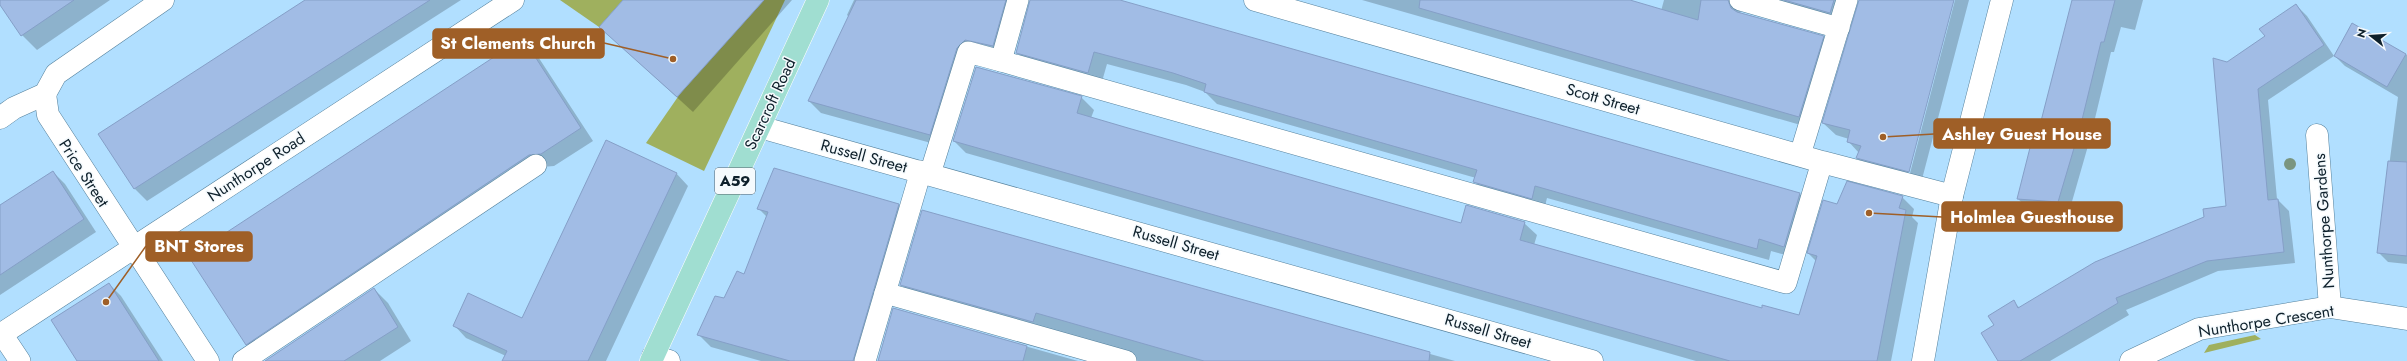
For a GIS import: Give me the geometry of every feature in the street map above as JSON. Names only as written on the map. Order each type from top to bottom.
[{"type":"main road","name":"Scarcroft Road","points":[[658,359],[760,127],[818,0]]},
{"type":"street","points":[[0,118],[14,108],[46,94],[56,74],[163,0]]},
{"type":"street","name":"Nunthorpe Road","points":[[1,335],[514,0]]},
{"type":"street","name":"Scott Street","points":[[1255,0],[1800,156],[1952,196]]},
{"type":"street","points":[[1924,361],[1952,196],[2002,0]]},
{"type":"street","name":"Price Street","points":[[46,94],[48,115],[133,248],[208,361]]},
{"type":"street","name":"Russell Street","points":[[760,127],[1592,361]]},
{"type":"street","name":"Nunthorpe Gardens","points":[[2317,135],[2330,308]]},
{"type":"street","name":"Nunthorpe Crescent","points":[[2131,361],[2199,329],[2330,308],[2407,319]]},
{"type":"lane","points":[[1001,61],[1018,0]]},
{"type":"lane","points":[[1740,0],[1839,28]]},
{"type":"lane","points":[[1800,156],[1847,0]]},
{"type":"lane","points":[[865,361],[885,293],[968,52],[1786,283],[1822,162]]},
{"type":"lane","points":[[243,361],[536,166]]},
{"type":"lane","points":[[885,293],[1126,361]]},
{"type":"lane","points":[[1,335],[20,361]]},
{"type":"green space","points":[[560,0],[623,0],[599,27]]},
{"type":"green space","points":[[764,0],[785,0],[704,171],[646,143],[682,91]]},
{"type":"green space","points":[[2255,335],[2261,339],[2204,353],[2209,345]]},
{"type":"building","points":[[0,0],[74,0],[21,36],[0,5]]},
{"type":"building","points":[[305,0],[430,0],[134,189],[98,134]]},
{"type":"building","points":[[623,0],[764,0],[677,97],[599,27]]},
{"type":"building","points":[[856,0],[1006,0],[993,46],[965,40],[957,48],[930,135],[808,101]]},
{"type":"building","points":[[1030,0],[1120,0],[1800,193],[1784,247],[1759,239],[1757,249],[1535,186],[1532,199],[1473,182],[1477,170],[1204,92],[1206,84],[1173,73],[1094,52],[1088,73],[1016,53]]},
{"type":"building","points":[[1420,0],[1630,0],[1698,20],[1701,0],[1728,0],[1731,8],[1737,12],[1824,36],[1799,117],[1419,8]]},
{"type":"building","points":[[1784,0],[1834,0],[1830,13]]},
{"type":"building","points":[[1859,0],[1954,0],[1909,172],[1856,158],[1861,146],[1847,142],[1850,130],[1822,123]]},
{"type":"building","points":[[2072,0],[2115,0],[2104,42],[2101,42],[2080,128],[2058,202],[2017,199],[2036,124],[2040,125]]},
{"type":"building","points":[[2296,4],[2324,45],[2258,89],[2268,200],[2278,199],[2284,252],[2207,261],[2116,298],[2118,303],[2020,361],[1998,361],[1981,333],[1994,325],[1988,316],[2014,300],[2018,308],[2095,262],[2204,217],[2203,209],[2226,206],[2213,58],[2227,62],[2265,36],[2259,29]]},
{"type":"building","points":[[2352,23],[2406,54],[2387,87],[2334,56]]},
{"type":"building","points":[[523,38],[581,128],[541,154],[529,155],[246,345],[189,257]]},
{"type":"building","points":[[976,67],[1082,96],[1077,113],[1461,223],[1466,205],[1525,222],[1520,240],[1762,308],[1762,305],[1799,315],[1817,256],[1807,253],[1823,200],[1837,204],[1847,181],[1903,196],[1899,208],[1906,210],[1877,361],[1730,361],[953,141]]},
{"type":"building","points":[[606,140],[677,173],[588,361],[502,361],[507,351],[453,326],[468,293],[522,318]]},
{"type":"building","points":[[2388,161],[2407,162],[2407,256],[2377,253]]},
{"type":"building","points":[[774,168],[899,204],[853,361],[790,361],[697,335],[715,296],[724,298],[737,271],[744,274],[768,212],[757,209]]},
{"type":"building","points":[[53,171],[84,219],[0,275],[0,205]]},
{"type":"building","points":[[922,210],[1430,352],[1429,361],[1204,361],[1036,313],[1033,322],[900,285]]},
{"type":"building","points":[[109,283],[159,361],[77,361],[51,320]]},
{"type":"building","points":[[374,288],[398,327],[344,361],[265,361]]},
{"type":"building","points":[[893,308],[1027,346],[1023,361],[878,361]]},
{"type":"place","name":"St Clements Church","points":[[673,59]]},
{"type":"place","name":"Ashley Guest House","points":[[1883,137]]},
{"type":"place","name":"Holmlea Guesthouse","points":[[1869,213]]},
{"type":"place","name":"BNT Stores","points":[[106,302]]}]
